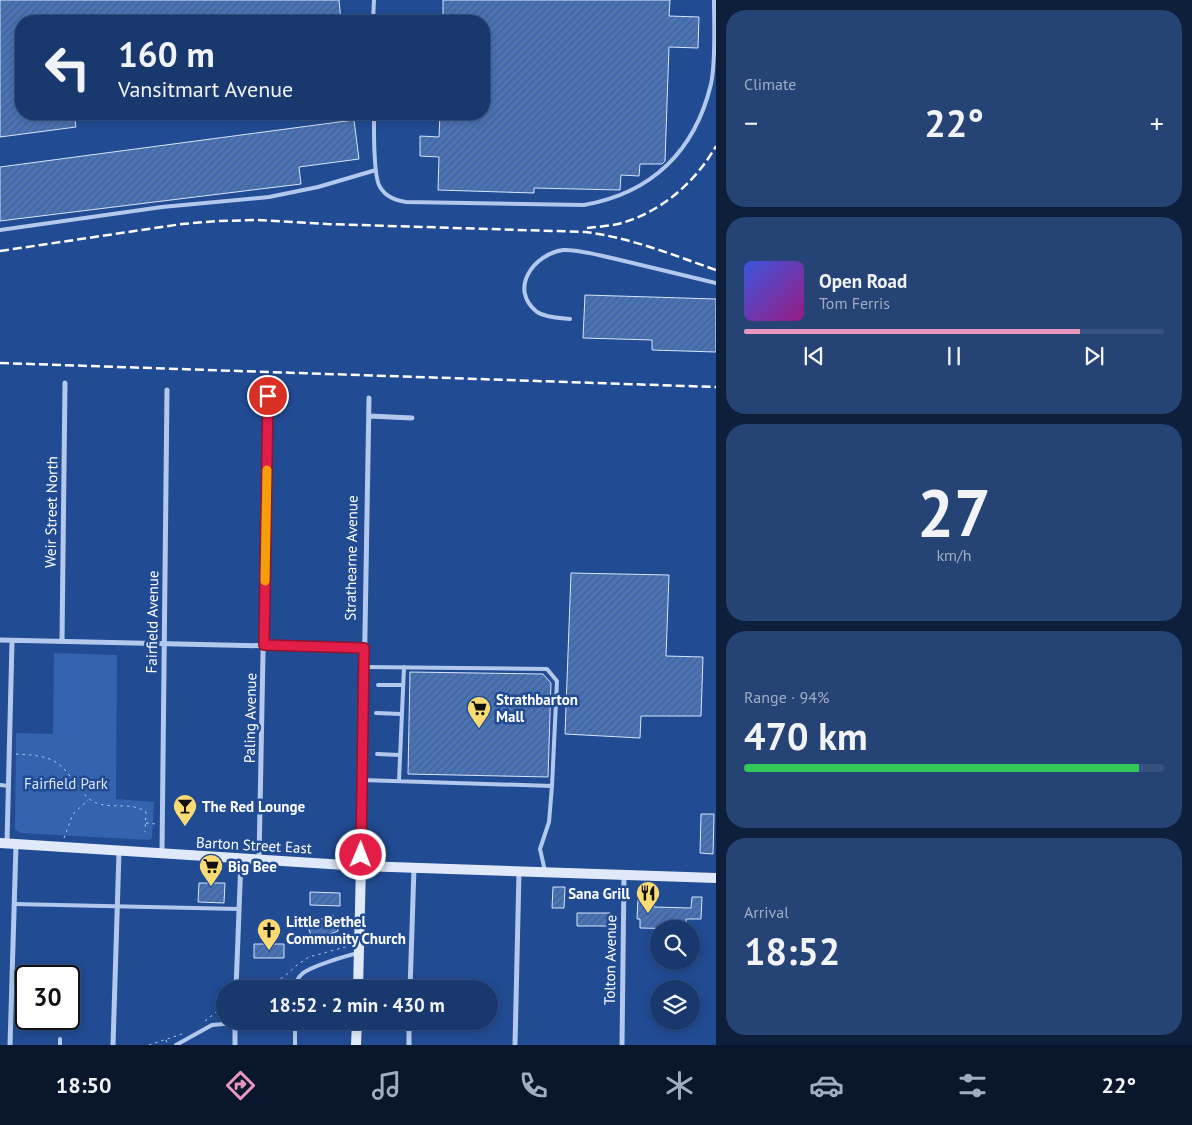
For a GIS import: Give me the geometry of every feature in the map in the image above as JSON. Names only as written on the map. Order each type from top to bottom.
[{"type":"main road","name":"Barton Street East","points":[[8,844],[361,866],[716,878]]},
{"type":"main road","name":"Strathearne Avenue","points":[[358,980],[361,866]]},
{"type":"main road","points":[[356,1045],[357,1030]]},
{"type":"street","name":"Weir Street North","points":[[62,641],[65,383]]},
{"type":"street","name":"Fairfield Avenue","points":[[162,855],[167,390]]},
{"type":"street","name":"Paling Avenue","points":[[259,860],[268,396]]},
{"type":"street","name":"Strathearne Avenue","points":[[361,866],[369,398]]},
{"type":"street","points":[[370,416],[412,418]]},
{"type":"street","points":[[0,640],[364,648]]},
{"type":"street","points":[[10,1045],[14,904],[8,844],[12,641]]},
{"type":"street","points":[[113,1045],[119,852]]},
{"type":"street","points":[[236,980],[241,859]]},
{"type":"street","points":[[410,980],[414,868]]},
{"type":"street","points":[[515,1045],[519,872]]},
{"type":"street","name":"Tolton Avenue","points":[[622,1045],[624,876]]},
{"type":"street","points":[[235,1030],[235,1045]]},
{"type":"street","points":[[409,1045],[410,1030]]},
{"type":"lane","points":[[373,15],[374,0]]},
{"type":"lane","points":[[374,120],[376,170],[380,188],[396,200],[406,202],[584,205],[606,201],[627,193],[645,183],[664,168],[677,155],[692,133],[711,83],[714,0]]},
{"type":"lane","points":[[0,230],[162,207],[269,197],[318,187],[376,170]]},
{"type":"lane","points":[[570,319],[554,318],[538,312],[527,300],[524,287],[528,273],[535,262],[548,254],[565,250],[598,255],[716,283]]},
{"type":"lane","points":[[364,667],[547,669],[557,681],[549,822],[540,849],[546,873]]},
{"type":"lane","points":[[400,781],[404,668]]},
{"type":"lane","points":[[378,685],[403,685]]},
{"type":"lane","points":[[376,713],[402,714]]},
{"type":"lane","points":[[376,754],[400,755]]},
{"type":"lane","points":[[362,780],[552,786]]},
{"type":"lane","points":[[0,785],[9,786]]},
{"type":"lane","points":[[14,904],[239,909]]},
{"type":"lane","points":[[297,980],[304,972],[359,953]]},
{"type":"lane","points":[[176,1045],[216,1024]]},
{"type":"lane","points":[[295,1030],[295,1045]]},
{"type":"lane","points":[[60,1039],[60,1045]]},
{"type":"path","points":[[10,754],[42,756],[53,761],[62,767],[89,799],[102,805],[140,807],[146,812],[146,832]]},
{"type":"path","points":[[68,790],[75,784]]},
{"type":"path","points":[[64,848],[65,833],[70,819],[89,799]]},
{"type":"path","points":[[146,823],[162,824]]},
{"type":"path","points":[[201,1024],[216,1012]]},
{"type":"path","points":[[149,1045],[184,1033]]},
{"type":"path","points":[[165,1039],[168,1045]]},
{"type":"green space","name":"Fairfield Park","points":[[54,653],[117,655],[116,799],[154,802],[152,838],[149,840],[20,833],[15,829],[16,733],[53,734]]},
{"type":"building","points":[[0,0],[339,0],[340,15],[15,15],[15,120],[75,120],[76,127],[0,137]]},
{"type":"building","points":[[443,0],[670,0],[669,16],[699,17],[698,48],[669,47],[665,161],[662,164],[640,164],[639,176],[621,175],[620,190],[534,188],[534,193],[438,190],[439,157],[420,156],[420,136],[439,137],[440,120],[490,120],[490,15],[443,15]]},
{"type":"building","points":[[354,120],[359,159],[299,167],[301,184],[0,221],[0,167]]},
{"type":"building","points":[[585,295],[716,299],[716,352],[652,350],[652,340],[583,338]]},
{"type":"building","points":[[571,573],[669,575],[666,656],[703,657],[701,716],[641,716],[640,738],[565,734]]},
{"type":"building","name":"Strathbarton Mall","points":[[410,672],[543,674],[551,683],[548,777],[408,774]]},
{"type":"building","points":[[701,814],[714,814],[713,854],[700,853]]},
{"type":"building","points":[[199,883],[225,883],[224,903],[198,902]]},
{"type":"building","points":[[553,887],[565,887],[564,908],[552,908]]},
{"type":"building","points":[[310,892],[340,893],[340,906],[310,905]]},
{"type":"building","points":[[692,897],[702,897],[701,919],[650,920],[650,928],[640,928],[640,919],[637,919],[638,898],[654,898],[654,907],[691,908]]},
{"type":"building","points":[[577,913],[610,913],[610,926],[577,926]]},
{"type":"building","points":[[333,915],[338,931],[313,941],[307,924]]},
{"type":"building","name":"Little Bethel Community Church","points":[[254,944],[284,944],[284,958],[254,958]]},
{"type":"railway","points":[[587,228],[618,224],[633,219],[662,204],[687,184],[716,146]]},
{"type":"railway","points":[[0,251],[182,224],[257,220],[586,232],[619,238],[716,270]]},
{"type":"railway","points":[[0,363],[716,387]]},
{"type":"slow traffic","points":[[265,581],[267,470]]},
{"type":"place","name":"Strathbarton Mall","points":[[479,729]]},
{"type":"place","name":"The Red Lounge","points":[[185,827]]},
{"type":"place","name":"Big Bee","points":[[211,887]]},
{"type":"place","name":"Sana Grill","points":[[648,914]]},
{"type":"place","name":"Little Bethel Community Church","points":[[269,951]]},
{"type":"route","points":[[268,396],[264,645],[364,648],[361,855]]}]
